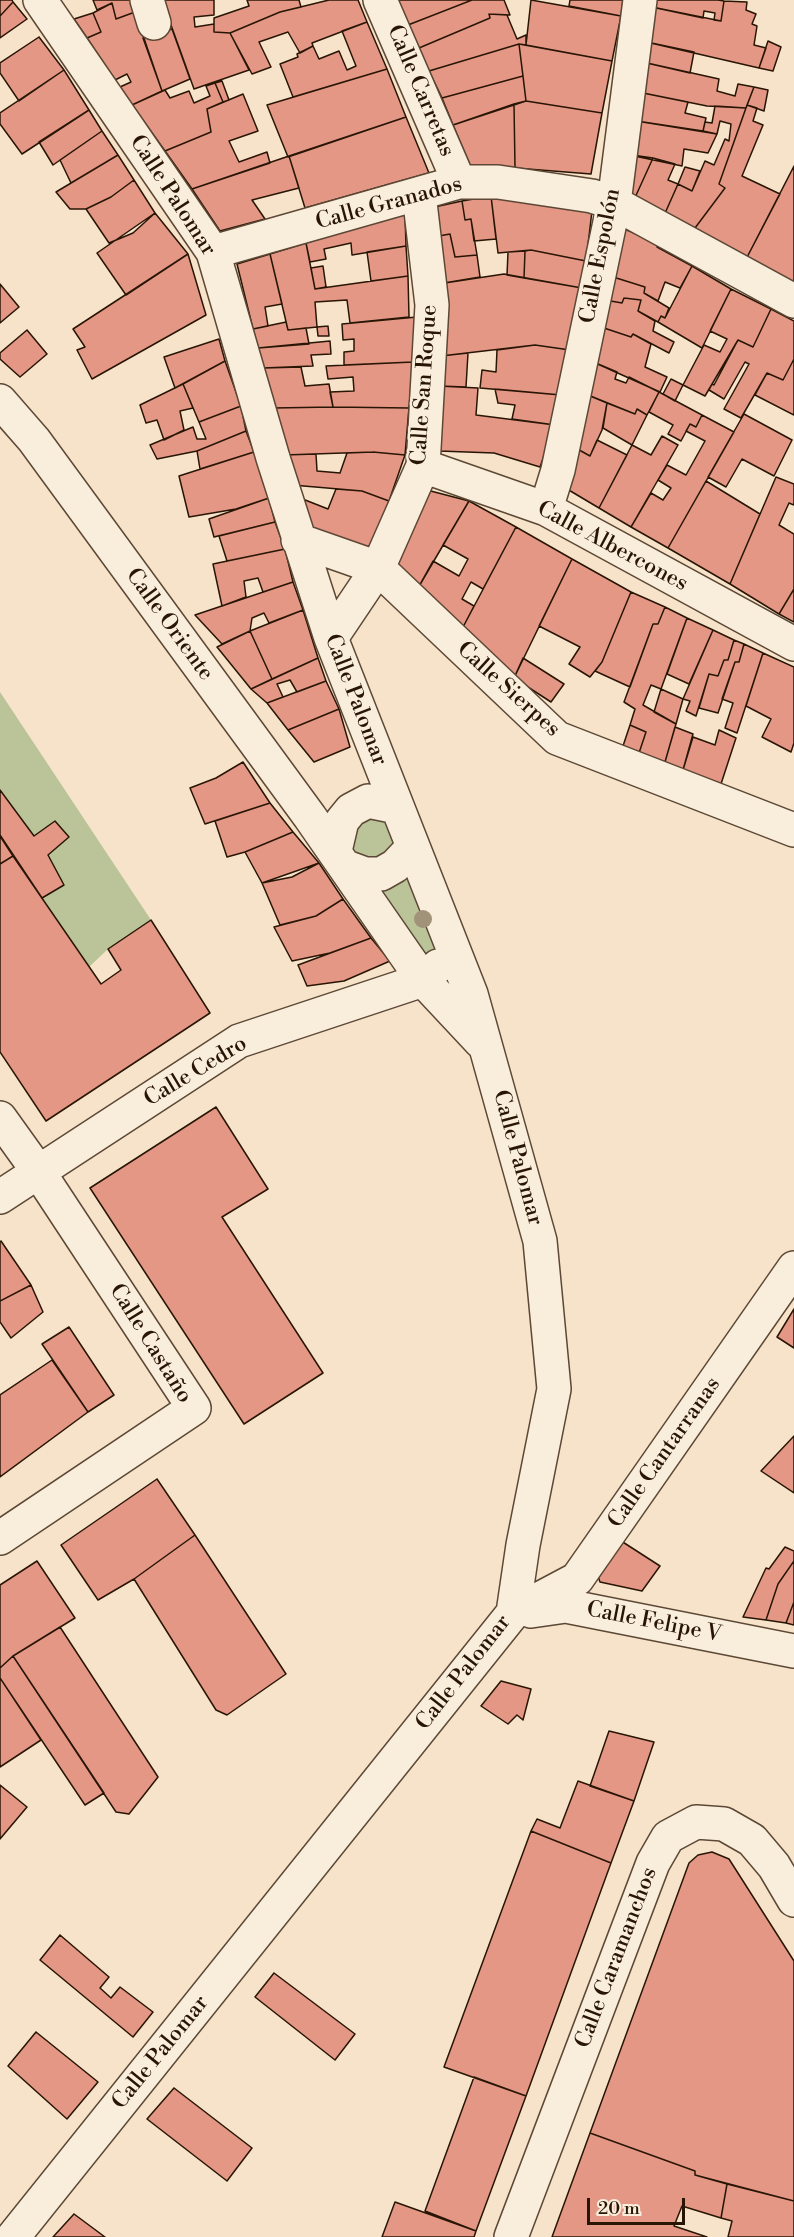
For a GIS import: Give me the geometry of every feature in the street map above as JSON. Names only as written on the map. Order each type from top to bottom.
[{"type":"street","name":"Calle Palomar","points":[[13,2237],[513,1613],[523,1545],[554,1389],[540,1241],[471,994],[331,638],[298,540],[213,252],[40,0]]},
{"type":"street","name":"Calle Carretas","points":[[380,0],[459,182]]},
{"type":"street","name":"Calle Espolón","points":[[546,509],[558,470],[614,202],[640,0]]},
{"type":"street","name":"Calle Granados","points":[[213,252],[459,182],[498,182],[592,196],[614,202],[794,301]]},
{"type":"street","name":"Calle San Roque","points":[[331,638],[378,568],[423,466],[432,305],[419,194]]},
{"type":"street","name":"Calle Oriente","points":[[0,401],[34,440],[341,859],[423,980],[486,1048]]},
{"type":"street","name":"Calle Albercones","points":[[423,466],[546,509],[794,644]]},
{"type":"street","points":[[298,540],[378,568]]},
{"type":"street","name":"Calle Sierpes","points":[[378,568],[557,738],[794,830]]},
{"type":"street","points":[[396,807],[368,801],[351,810],[342,821],[341,859],[365,874],[381,874],[395,866],[412,848]]},
{"type":"street","points":[[423,980],[435,970],[443,957],[446,930]]},
{"type":"street","name":"Calle Cedro","points":[[0,1197],[239,1041],[423,980]]},
{"type":"street","name":"Calle Castaño","points":[[0,1118],[38,1171],[194,1408],[0,1538]]},
{"type":"street","name":"Calle Cantarranas","points":[[513,1613],[577,1579],[794,1268]]},
{"type":"street","name":"Calle Felipe V","points":[[513,1613],[566,1606],[794,1651]]},
{"type":"street","name":"Calle Caramanchos","points":[[511,2237],[653,1863],[668,1837],[696,1822],[724,1824],[752,1840],[774,1866],[794,1900]]},
{"type":"green space","points":[[0,692],[151,920],[108,949],[89,967],[42,898],[63,885],[48,855],[69,837],[55,821],[34,836],[0,790]]},
{"type":"green space","points":[[363,817],[379,818],[386,823],[394,838],[392,854],[357,864],[345,835]]},
{"type":"green space","points":[[399,878],[407,879],[419,896],[437,950],[430,969],[369,891]]},
{"type":"building","points":[[0,0],[12,0],[13,2],[0,16]]},
{"type":"building","points":[[93,0],[132,0],[135,12],[116,19],[112,3],[97,10]]},
{"type":"building","points":[[162,0],[214,0],[214,15],[194,17],[195,27],[214,24],[214,32],[230,33],[249,70],[194,89]]},
{"type":"building","points":[[247,0],[299,0],[301,7],[280,12],[230,33],[214,32],[214,18],[249,6]]},
{"type":"building","points":[[329,0],[358,0],[367,22],[312,43],[313,46],[300,53],[288,32],[259,42],[271,67],[252,74],[230,33],[280,12]]},
{"type":"building","points":[[397,0],[472,0],[408,25]]},
{"type":"building","points":[[472,0],[504,0],[510,15],[489,14],[490,18],[419,48],[408,25]]},
{"type":"building","points":[[531,0],[621,16],[612,61],[526,45]]},
{"type":"building","points":[[570,0],[623,0],[621,16],[569,6]]},
{"type":"building","points":[[648,0],[724,1],[721,21],[714,20],[715,13],[704,11],[703,18],[647,6]]},
{"type":"building","points":[[724,1],[747,2],[746,10],[756,14],[752,24],[757,26],[754,45],[766,48],[759,68],[642,41],[647,6],[721,21]]},
{"type":"building","points":[[13,2],[27,19],[0,38],[0,16]]},
{"type":"building","points":[[112,3],[116,19],[135,12],[162,91],[132,105],[120,87],[131,82],[127,74],[115,80],[87,38],[101,32],[93,13]]},
{"type":"building","points":[[93,13],[101,32],[87,38],[74,19]]},
{"type":"building","points":[[489,14],[507,15],[517,39],[526,35],[526,45],[519,44],[429,71],[419,48],[490,18]]},
{"type":"building","points":[[367,22],[387,69],[293,97],[280,64],[298,57],[297,54],[313,46],[319,59],[339,51],[347,70],[356,66],[342,31]]},
{"type":"building","points":[[172,29],[190,79],[162,91],[143,38]]},
{"type":"building","points":[[39,37],[64,70],[19,101],[0,73],[0,63]]},
{"type":"building","points":[[642,41],[694,52],[690,73],[638,61]]},
{"type":"building","points":[[768,41],[781,47],[773,71],[759,68]]},
{"type":"building","points":[[519,44],[523,76],[442,98],[429,71]]},
{"type":"building","points":[[519,44],[612,61],[602,113],[526,101]]},
{"type":"building","points":[[638,61],[719,79],[717,91],[735,96],[738,84],[754,87],[746,108],[707,106],[633,91]]},
{"type":"building","points":[[387,69],[406,117],[288,157],[267,105]]},
{"type":"building","points":[[64,70],[89,110],[22,154],[0,124],[0,113]]},
{"type":"building","points":[[523,76],[526,101],[453,125],[442,98]]},
{"type":"building","points":[[222,81],[229,100],[223,102],[215,83]]},
{"type":"building","points":[[215,83],[223,102],[207,109],[211,132],[165,151],[132,105],[165,90],[170,98],[189,91],[194,103],[210,96],[206,86]]},
{"type":"building","points":[[754,87],[768,90],[764,111],[747,105]]},
{"type":"building","points":[[633,91],[688,102],[685,113],[706,118],[703,131],[630,120]]},
{"type":"building","points":[[243,94],[258,131],[229,141],[239,162],[267,152],[270,163],[192,189],[165,151],[211,132],[207,109]]},
{"type":"building","points":[[526,101],[602,113],[591,174],[515,168],[514,104]]},
{"type":"building","points":[[514,104],[515,168],[470,165],[453,125]]},
{"type":"building","points":[[747,105],[757,108],[753,121],[763,125],[742,176],[780,194],[743,265],[689,236],[725,188],[719,184]]},
{"type":"building","points":[[715,106],[746,108],[719,184],[725,188],[689,236],[662,220],[678,184],[692,191],[705,161],[714,165],[725,139],[729,141],[731,124],[720,121],[717,134],[703,131],[705,122],[712,123]]},
{"type":"building","points":[[89,110],[102,131],[53,165],[39,142]]},
{"type":"building","points":[[406,117],[429,173],[305,208],[289,156]]},
{"type":"building","points":[[630,120],[717,134],[708,153],[684,149],[682,166],[625,154]]},
{"type":"building","points":[[102,131],[118,155],[71,183],[60,160]]},
{"type":"building","points":[[625,154],[653,158],[633,202]]},
{"type":"building","points":[[118,155],[134,180],[111,197],[86,209],[70,209],[56,192]]},
{"type":"building","points":[[289,156],[299,188],[252,200],[265,219],[220,231],[192,189]]},
{"type":"building","points":[[653,158],[675,164],[668,180],[678,184],[662,220],[633,202]]},
{"type":"building","points":[[794,166],[794,287],[743,265]]},
{"type":"building","points":[[685,167],[700,171],[692,191],[678,184]]},
{"type":"building","points":[[134,180],[155,213],[133,233],[109,243],[86,209],[111,197]]},
{"type":"building","points":[[491,196],[592,211],[586,261],[531,250],[498,253]]},
{"type":"building","points":[[491,196],[496,239],[474,241],[471,219],[465,220],[462,201]]},
{"type":"building","points":[[462,201],[465,220],[471,219],[477,255],[455,257],[450,234],[433,237],[430,208]]},
{"type":"building","points":[[155,213],[188,254],[126,295],[97,253]]},
{"type":"building","points":[[405,213],[406,246],[352,255],[351,243],[324,249],[326,259],[310,262],[306,243]]},
{"type":"building","points":[[622,228],[658,243],[657,247],[692,266],[680,288],[665,282],[658,301],[644,293],[645,287],[610,276]]},
{"type":"building","points":[[450,234],[455,257],[477,255],[480,277],[438,284],[433,237]]},
{"type":"building","points":[[306,243],[315,289],[408,276],[409,317],[350,323],[347,300],[315,302],[317,327],[288,330],[270,254]]},
{"type":"building","points":[[406,246],[408,276],[371,281],[367,252]]},
{"type":"building","points":[[531,250],[586,261],[582,288],[524,278],[525,251]]},
{"type":"building","points":[[525,251],[524,278],[507,275],[508,252]]},
{"type":"building","points":[[188,254],[206,315],[92,379],[77,350],[85,347],[73,329]]},
{"type":"building","points":[[270,254],[282,304],[265,307],[268,326],[253,329],[237,264]]},
{"type":"building","points":[[323,266],[326,287],[315,289],[311,268]]},
{"type":"building","points":[[692,266],[731,289],[702,348],[658,322],[661,316],[665,318]]},
{"type":"building","points":[[504,274],[582,288],[570,350],[535,345],[441,356],[438,284]]},
{"type":"building","points":[[610,276],[645,287],[644,293],[669,308],[665,318],[661,316],[658,322],[638,311],[641,300],[624,298],[622,303],[605,300]]},
{"type":"building","points":[[0,284],[19,307],[0,323]]},
{"type":"building","points":[[731,289],[771,309],[753,347],[738,340],[705,396],[683,385],[704,345],[720,352],[727,339],[710,331]]},
{"type":"building","points":[[624,298],[641,300],[638,311],[655,321],[653,331],[674,342],[669,353],[633,334],[631,337],[598,326],[605,300],[622,303]]},
{"type":"building","points":[[771,309],[794,321],[794,359],[783,380],[767,373],[741,418],[724,409],[749,364],[745,362],[724,399],[709,390],[712,384],[714,385],[738,340],[753,347]]},
{"type":"building","points":[[417,317],[413,362],[344,365],[344,352],[354,351],[354,339],[343,340],[342,324]]},
{"type":"building","points":[[286,322],[288,330],[306,328],[309,344],[258,348],[253,329]]},
{"type":"building","points":[[328,326],[329,336],[318,336],[317,327]]},
{"type":"building","points":[[598,326],[631,337],[633,334],[651,344],[645,367],[667,377],[660,392],[591,361]]},
{"type":"building","points":[[27,330],[47,354],[20,377],[0,359],[0,353]]},
{"type":"building","points":[[219,339],[225,361],[175,388],[164,357]]},
{"type":"building","points":[[330,341],[331,354],[311,355],[313,366],[263,368],[258,348]]},
{"type":"building","points":[[535,345],[570,350],[561,395],[480,388],[482,370],[496,372],[497,350]]},
{"type":"building","points":[[468,353],[466,387],[439,386],[441,356]]},
{"type":"building","points":[[794,359],[794,415],[755,395],[767,373],[783,380]]},
{"type":"building","points":[[225,361],[241,406],[199,422],[183,384]]},
{"type":"building","points":[[591,361],[617,372],[615,379],[626,383],[629,377],[659,392],[647,415],[637,409],[635,414],[583,393]]},
{"type":"building","points":[[413,362],[409,408],[333,407],[330,392],[354,391],[353,377],[328,379],[326,366]]},
{"type":"building","points":[[301,367],[305,386],[329,384],[333,407],[273,408],[263,368]]},
{"type":"building","points":[[671,379],[683,385],[675,401],[663,394]]},
{"type":"building","points":[[183,384],[193,408],[180,411],[184,430],[164,440],[157,420],[146,423],[140,405]]},
{"type":"building","points":[[439,386],[478,388],[476,415],[555,425],[540,467],[494,453],[439,451]]},
{"type":"building","points":[[495,389],[561,395],[555,425],[512,419],[515,405],[498,403]]},
{"type":"building","points":[[659,392],[702,415],[696,427],[690,424],[681,441],[668,434],[673,425],[649,412]]},
{"type":"building","points":[[583,393],[607,403],[602,430],[590,456],[572,446]]},
{"type":"building","points":[[607,403],[635,414],[637,409],[647,415],[632,445],[603,428]]},
{"type":"building","points":[[241,406],[246,431],[197,451],[157,459],[150,445],[193,427],[197,439],[206,439],[199,422]]},
{"type":"building","points":[[273,408],[409,408],[405,455],[373,452],[284,455]]},
{"type":"building","points":[[744,414],[792,440],[774,476],[742,459],[726,487],[708,477]]},
{"type":"building","points":[[702,415],[734,432],[668,548],[631,527],[651,493],[663,500],[671,488],[658,480],[667,465],[686,475],[705,441],[686,431],[690,424],[696,427]]},
{"type":"building","points":[[246,431],[254,452],[200,469],[197,451]]},
{"type":"building","points":[[662,436],[678,445],[631,527],[599,508],[632,445],[651,455]]},
{"type":"building","points":[[597,440],[627,455],[599,508],[562,486],[572,446],[590,456]]},
{"type":"building","points":[[254,452],[269,498],[236,509],[189,517],[179,476]]},
{"type":"building","points":[[373,452],[405,455],[389,501],[362,491],[292,485],[284,455],[316,454],[317,471],[340,473],[347,453]]},
{"type":"building","points":[[776,477],[794,484],[794,505],[789,503],[779,525],[794,534],[794,589],[779,614],[730,584]]},
{"type":"building","points":[[706,481],[760,514],[730,584],[668,548]]},
{"type":"building","points":[[336,489],[362,491],[389,501],[370,549],[301,524],[295,496],[328,509]]},
{"type":"building","points":[[423,489],[469,501],[418,588],[397,567]]},
{"type":"building","points":[[269,498],[275,522],[214,537],[209,519]]},
{"type":"building","points":[[469,501],[516,527],[483,589],[471,582],[462,599],[474,606],[462,629],[418,588],[433,561],[459,576],[468,559],[443,545]]},
{"type":"building","points":[[275,522],[285,549],[227,561],[219,536]]},
{"type":"building","points":[[516,527],[572,559],[514,678],[462,629]]},
{"type":"building","points":[[285,549],[293,582],[263,592],[258,578],[244,581],[246,597],[222,606],[213,564]]},
{"type":"building","points":[[572,559],[631,592],[602,662],[590,677],[569,664],[580,647],[539,626]]},
{"type":"building","points":[[293,582],[303,610],[269,623],[264,613],[252,618],[250,631],[222,644],[195,615]]},
{"type":"building","points":[[794,589],[794,622],[779,614]]},
{"type":"building","points":[[631,592],[665,607],[658,624],[653,624],[630,687],[595,671],[602,662]]},
{"type":"building","points":[[665,607],[687,618],[661,689],[651,685],[643,705],[676,724],[665,762],[639,753],[646,732],[630,725],[635,709],[624,702],[653,624],[658,624]]},
{"type":"building","points":[[303,610],[318,658],[272,679],[250,631]]},
{"type":"building","points":[[687,618],[713,630],[689,684],[667,674]]},
{"type":"building","points":[[713,630],[734,640],[728,660],[724,660],[718,676],[709,674],[696,716],[686,711],[690,701],[683,699]]},
{"type":"building","points":[[250,631],[272,679],[251,689],[217,647]]},
{"type":"building","points":[[734,640],[744,644],[739,662],[735,662],[718,713],[699,708],[709,674],[718,676],[724,660],[728,660]]},
{"type":"building","points":[[744,644],[763,653],[737,733],[725,728],[733,703],[722,699],[735,662],[739,662]]},
{"type":"building","points":[[763,653],[794,667],[794,743],[791,752],[762,737],[771,719],[746,706]]},
{"type":"building","points":[[318,658],[326,681],[297,692],[290,680],[277,684],[283,697],[267,703],[251,689]]},
{"type":"building","points":[[523,658],[564,684],[551,702],[514,678]]},
{"type":"building","points":[[326,681],[339,709],[288,730],[267,703]]},
{"type":"building","points":[[661,689],[683,699],[676,724],[654,712]]},
{"type":"building","points":[[339,709],[350,747],[314,762],[288,730]]},
{"type":"building","points":[[630,725],[646,732],[639,753],[623,746]]},
{"type":"building","points":[[675,727],[693,734],[683,770],[665,762]]},
{"type":"building","points":[[719,730],[736,738],[721,784],[683,770],[693,737],[715,745]]},
{"type":"building","points":[[243,762],[270,803],[205,824],[190,788],[216,778]]},
{"type":"building","points":[[0,790],[34,836],[55,821],[69,837],[48,855],[64,885],[42,898],[0,835]]},
{"type":"building","points":[[270,803],[293,832],[227,857],[215,821]]},
{"type":"building","points":[[293,832],[319,863],[262,883],[245,852]]},
{"type":"building","points":[[0,836],[13,856],[0,864]]},
{"type":"building","points":[[13,856],[101,984],[121,970],[108,949],[151,920],[210,1013],[46,1121],[0,1052],[0,864]]},
{"type":"building","points":[[319,863],[343,899],[316,916],[280,925],[262,883],[292,877]]},
{"type":"building","points":[[343,899],[371,938],[330,953],[292,961],[274,927],[316,916]]},
{"type":"building","points":[[371,938],[390,961],[344,981],[307,986],[298,965]]},
{"type":"building","points":[[216,1107],[268,1189],[222,1217],[323,1373],[244,1424],[90,1188]]},
{"type":"building","points":[[0,1242],[31,1285],[0,1301]]},
{"type":"building","points":[[31,1285],[43,1312],[11,1338],[0,1322],[0,1301]]},
{"type":"building","points":[[794,1309],[794,1348],[777,1337]]},
{"type":"building","points":[[69,1327],[114,1395],[88,1412],[42,1344]]},
{"type":"building","points":[[52,1360],[88,1412],[0,1477],[0,1395]]},
{"type":"building","points":[[794,1436],[794,1493],[761,1471]]},
{"type":"building","points":[[157,1479],[195,1535],[134,1579],[98,1600],[61,1545]]},
{"type":"building","points":[[195,1535],[286,1674],[227,1715],[216,1710],[134,1579]]},
{"type":"building","points":[[615,1537],[660,1566],[642,1591],[600,1582],[594,1565]]},
{"type":"building","points":[[785,1547],[794,1551],[794,1561],[778,1584],[766,1620],[743,1617],[766,1568],[769,1569]]},
{"type":"building","points":[[37,1561],[75,1618],[13,1656],[0,1668],[0,1585]]},
{"type":"building","points":[[794,1561],[794,1602],[786,1623],[766,1620],[778,1584]]},
{"type":"building","points":[[794,1602],[794,1625],[786,1623]]},
{"type":"building","points":[[60,1627],[158,1777],[129,1814],[116,1812],[13,1656]]},
{"type":"building","points":[[13,1656],[104,1793],[85,1805],[0,1678],[0,1668]]},
{"type":"building","points":[[0,1678],[41,1740],[0,1767]]},
{"type":"building","points":[[501,1681],[531,1689],[523,1720],[517,1715],[508,1724],[481,1706]]},
{"type":"building","points":[[609,1731],[654,1742],[634,1801],[590,1786]]},
{"type":"building","points":[[578,1781],[634,1801],[611,1863],[531,1831],[537,1819],[560,1828]]},
{"type":"building","points":[[0,1785],[27,1807],[0,1839]]},
{"type":"building","points":[[531,1831],[611,1863],[526,2096],[444,2067]]},
{"type":"building","points":[[712,1852],[729,1859],[794,1961],[794,2201],[695,2175],[695,2171],[590,2133],[689,1863],[698,1855]]},
{"type":"building","points":[[60,1935],[109,1977],[100,1988],[111,1998],[120,1987],[153,2012],[133,2037],[40,1960]]},
{"type":"building","points":[[274,1973],[355,2034],[335,2060],[255,1997]]},
{"type":"building","points":[[36,2032],[98,2082],[67,2119],[8,2066]]},
{"type":"building","points":[[474,2077],[526,2096],[476,2231],[425,2211]]},
{"type":"building","points":[[174,2088],[252,2148],[227,2181],[147,2119]]},
{"type":"building","points":[[590,2133],[695,2171],[695,2175],[727,2184],[721,2218],[682,2206],[674,2226],[707,2237],[552,2237]]},
{"type":"building","points":[[727,2184],[794,2201],[794,2237],[728,2237],[732,2221],[721,2218]]},
{"type":"building","points":[[395,2202],[476,2231],[474,2237],[382,2237]]},
{"type":"building","points":[[74,2214],[105,2237],[53,2237]]}]
